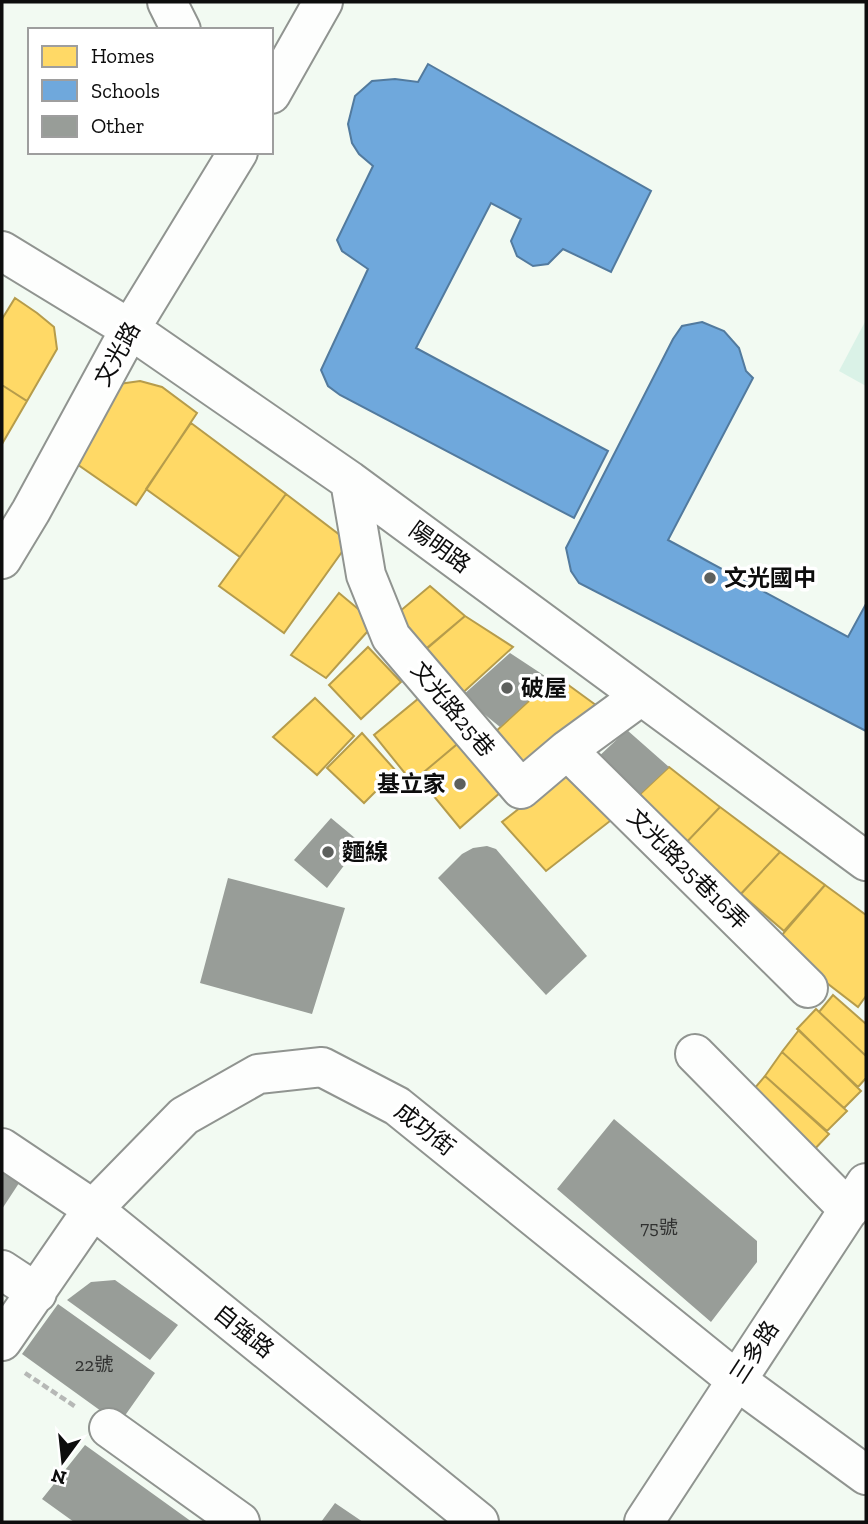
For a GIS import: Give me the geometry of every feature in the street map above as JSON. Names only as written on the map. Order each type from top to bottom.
[{"type":"street","points":[[167,2],[180,28]]},
{"type":"street","points":[[273,90],[323,2]]},
{"type":"street","name":"文光路","points":[[2,559],[17,511],[237,154]]},
{"type":"street","name":"陽明路","points":[[2,251],[130,329],[350,481],[866,861]]},
{"type":"street","name":"文光路25巷","points":[[350,481],[366,575],[391,637],[521,789],[567,750],[641,696]]},
{"type":"street","name":"文光路25巷16弄","points":[[567,750],[808,988]]},
{"type":"street","points":[[695,1054],[857,1196]]},
{"type":"street","name":"成功街","points":[[12,1356],[37,1293],[93,1209],[184,1115],[258,1074],[322,1067],[397,1105],[736,1380],[866,1475]]},
{"type":"street","name":"自強路","points":[[2,1148],[93,1209],[479,1522]]},
{"type":"street","name":"三多路","points":[[644,1522],[857,1196]]},
{"type":"street","points":[[2,1270],[37,1293]]},
{"type":"street","points":[[108,1428],[240,1522]]},
{"type":"path","points":[[12,1356],[108,1428]]},
{"type":"green space","points":[[866,320],[866,386],[839,371]]},
{"type":"building: Homes","points":[[15,298],[54,327],[57,349],[27,401],[2,385],[2,319]]},
{"type":"building: Homes","points":[[140,381],[162,387],[197,413],[136,505],[61,453],[112,385]]},
{"type":"building: Homes","points":[[2,385],[27,401],[2,444]]},
{"type":"building: Homes","points":[[191,423],[286,494],[240,557],[146,489]]},
{"type":"building: Homes","points":[[286,494],[349,542],[284,633],[219,586]]},
{"type":"building: Homes","points":[[430,586],[465,616],[424,651],[393,617]]},
{"type":"building: Homes","points":[[339,593],[375,623],[326,678],[291,655]]},
{"type":"building: Homes","points":[[465,616],[513,647],[457,698],[421,653]]},
{"type":"building: Homes","points":[[368,647],[401,682],[361,719],[329,685]]},
{"type":"building: Homes","points":[[556,676],[604,711],[525,772],[494,733]]},
{"type":"building: Homes","points":[[424,694],[462,740],[412,782],[374,735]]},
{"type":"building: Homes","points":[[315,698],[354,736],[317,775],[273,737]]},
{"type":"building: Homes","points":[[362,733],[396,771],[364,803],[327,768]]},
{"type":"building: Homes","name":"基立家","points":[[462,740],[502,791],[460,828],[418,777]]},
{"type":"building: Homes","points":[[572,767],[619,814],[546,871],[502,822]]},
{"type":"building: Homes","points":[[669,767],[720,807],[682,847],[637,797]]},
{"type":"building: Homes","points":[[720,807],[780,852],[736,899],[682,847]]},
{"type":"building: Homes","points":[[780,852],[825,885],[784,931],[741,894]]},
{"type":"building: Homes","points":[[825,885],[866,915],[866,996],[858,1007],[775,943]]},
{"type":"building: Homes","points":[[833,995],[866,1024],[866,1056],[819,1012]]},
{"type":"building: Homes","points":[[816,1009],[866,1056],[866,1078],[858,1087],[797,1029]]},
{"type":"building: Homes","points":[[799,1030],[861,1091],[844,1108],[782,1052]]},
{"type":"building: Homes","points":[[782,1052],[847,1111],[827,1131],[765,1076]]},
{"type":"building: Homes","points":[[765,1076],[829,1134],[809,1155],[748,1096]]},
{"type":"building: Schools","points":[[428,64],[651,191],[611,272],[563,249],[548,264],[533,266],[517,256],[511,241],[521,219],[491,203],[416,348],[608,451],[574,518],[340,395],[328,386],[321,370],[368,269],[342,251],[337,240],[373,166],[359,154],[352,143],[348,124],[355,96],[372,81],[395,79],[418,82]]},
{"type":"building: Schools","points":[[702,322],[724,331],[739,348],[746,371],[753,378],[668,540],[848,637],[866,604],[866,731],[579,583],[571,571],[566,548],[673,339],[682,326]]},
{"type":"building: Other","name":"破屋","points":[[510,653],[551,680],[500,727],[462,696]]},
{"type":"building: Other","points":[[627,730],[669,767],[637,797],[596,759]]},
{"type":"building: Other","name":"麵線","points":[[331,818],[361,843],[327,888],[294,860]]},
{"type":"building: Other","points":[[487,846],[496,849],[587,956],[546,995],[438,878],[462,854],[473,848]]},
{"type":"building: Other","points":[[228,878],[345,908],[312,1014],[200,983]]},
{"type":"building: Other","points":[[614,1119],[757,1241],[757,1262],[711,1322],[557,1189]]},
{"type":"building: Other","points":[[2,1163],[23,1177],[2,1209]]},
{"type":"building: Other","points":[[115,1280],[178,1325],[150,1360],[67,1300],[91,1282]]},
{"type":"building: Other","points":[[58,1304],[155,1373],[119,1424],[22,1354]]},
{"type":"building: Other","points":[[85,1445],[192,1522],[74,1522],[42,1499]]},
{"type":"building: Other","points":[[335,1503],[363,1522],[321,1522]]},
{"type":"place","name":"文光國中","points":[[710,578]]},
{"type":"place","name":"破屋","points":[[507,688]]},
{"type":"place","name":"基立家","points":[[460,784]]},
{"type":"place","name":"麵線","points":[[328,852]]}]
